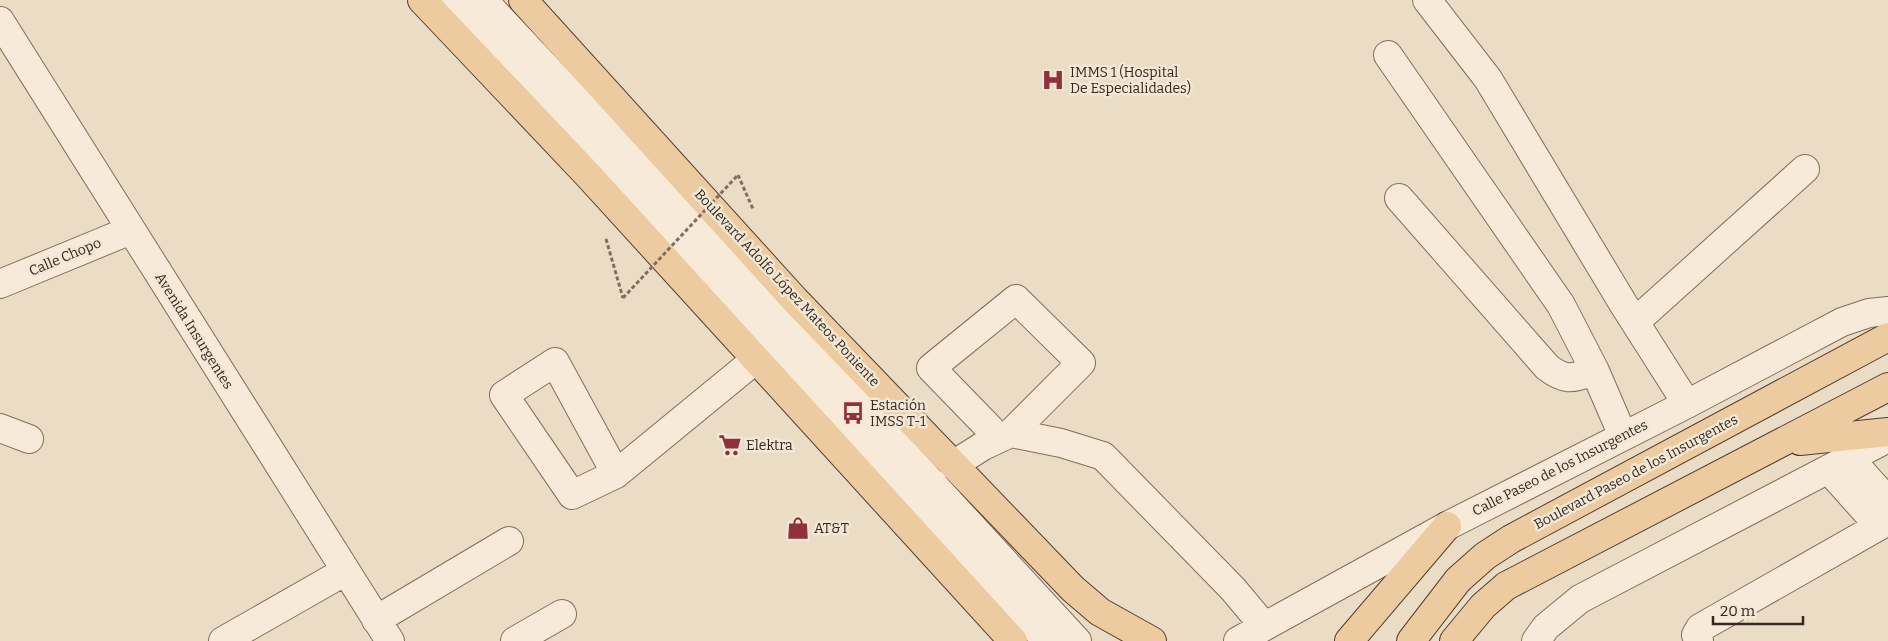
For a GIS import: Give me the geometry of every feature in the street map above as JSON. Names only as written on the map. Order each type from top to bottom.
[{"type":"main road","points":[[422,0],[586,174],[1014,641]]},
{"type":"main road","name":"Boulevard Adolfo López Mateos Poniente","points":[[523,0],[795,300],[1073,589],[1100,612],[1152,641]]},
{"type":"main road","name":"Boulevard Paseo de los Insurgentes","points":[[1411,641],[1458,580],[1485,556],[1510,539],[1837,366],[1888,337]]},
{"type":"main road","points":[[1454,641],[1483,606],[1506,586],[1781,444],[1888,386]]},
{"type":"main road","points":[[1781,444],[1840,435],[1888,432]]},
{"type":"main road","points":[[1349,641],[1447,526]]},
{"type":"street","points":[[454,0],[702,263],[878,459],[1047,641]]},
{"type":"street","points":[[483,0],[716,248],[1077,641]]},
{"type":"street","points":[[1427,0],[1488,79],[1635,322],[1687,404]]},
{"type":"street","name":"Avenida Insurgentes","points":[[0,21],[344,572],[383,630]]},
{"type":"street","points":[[1388,55],[1561,305],[1595,371],[1623,436]]},
{"type":"street","points":[[1635,322],[1805,169]]},
{"type":"street","points":[[1399,198],[1547,367],[1559,376],[1572,378],[1595,371]]},
{"type":"street","name":"Calle Chopo","points":[[0,284],[131,230]]},
{"type":"street","points":[[954,465],[1005,436],[1081,363],[1016,299],[931,368],[1005,436],[1061,443],[1102,456],[1233,589],[1264,626]]},
{"type":"street","name":"Calle Paseo de los Insurgentes","points":[[1238,641],[1447,526],[1687,404],[1842,322],[1869,313],[1888,311]]},
{"type":"street","points":[[616,474],[555,362],[504,395],[572,496],[616,474],[755,360]]},
{"type":"street","points":[[0,428],[29,439]]},
{"type":"street","points":[[1536,641],[1546,627],[1580,599],[1888,438]]},
{"type":"street","points":[[1699,641],[1696,635],[1700,628],[1885,516],[1840,464]]},
{"type":"street","points":[[383,630],[509,541]]},
{"type":"street","points":[[222,641],[344,572]]},
{"type":"street","points":[[515,641],[562,614]]},
{"type":"path","points":[[623,298],[738,175]]},
{"type":"place","name":"IMMS 1 (Hospital De Especialidades)","points":[[1053,80]]},
{"type":"place","name":"Estación IMSS T-1","points":[[853,413]]},
{"type":"place","name":"Elektra","points":[[730,445]]},
{"type":"place","name":"AT&T","points":[[798,528]]}]
